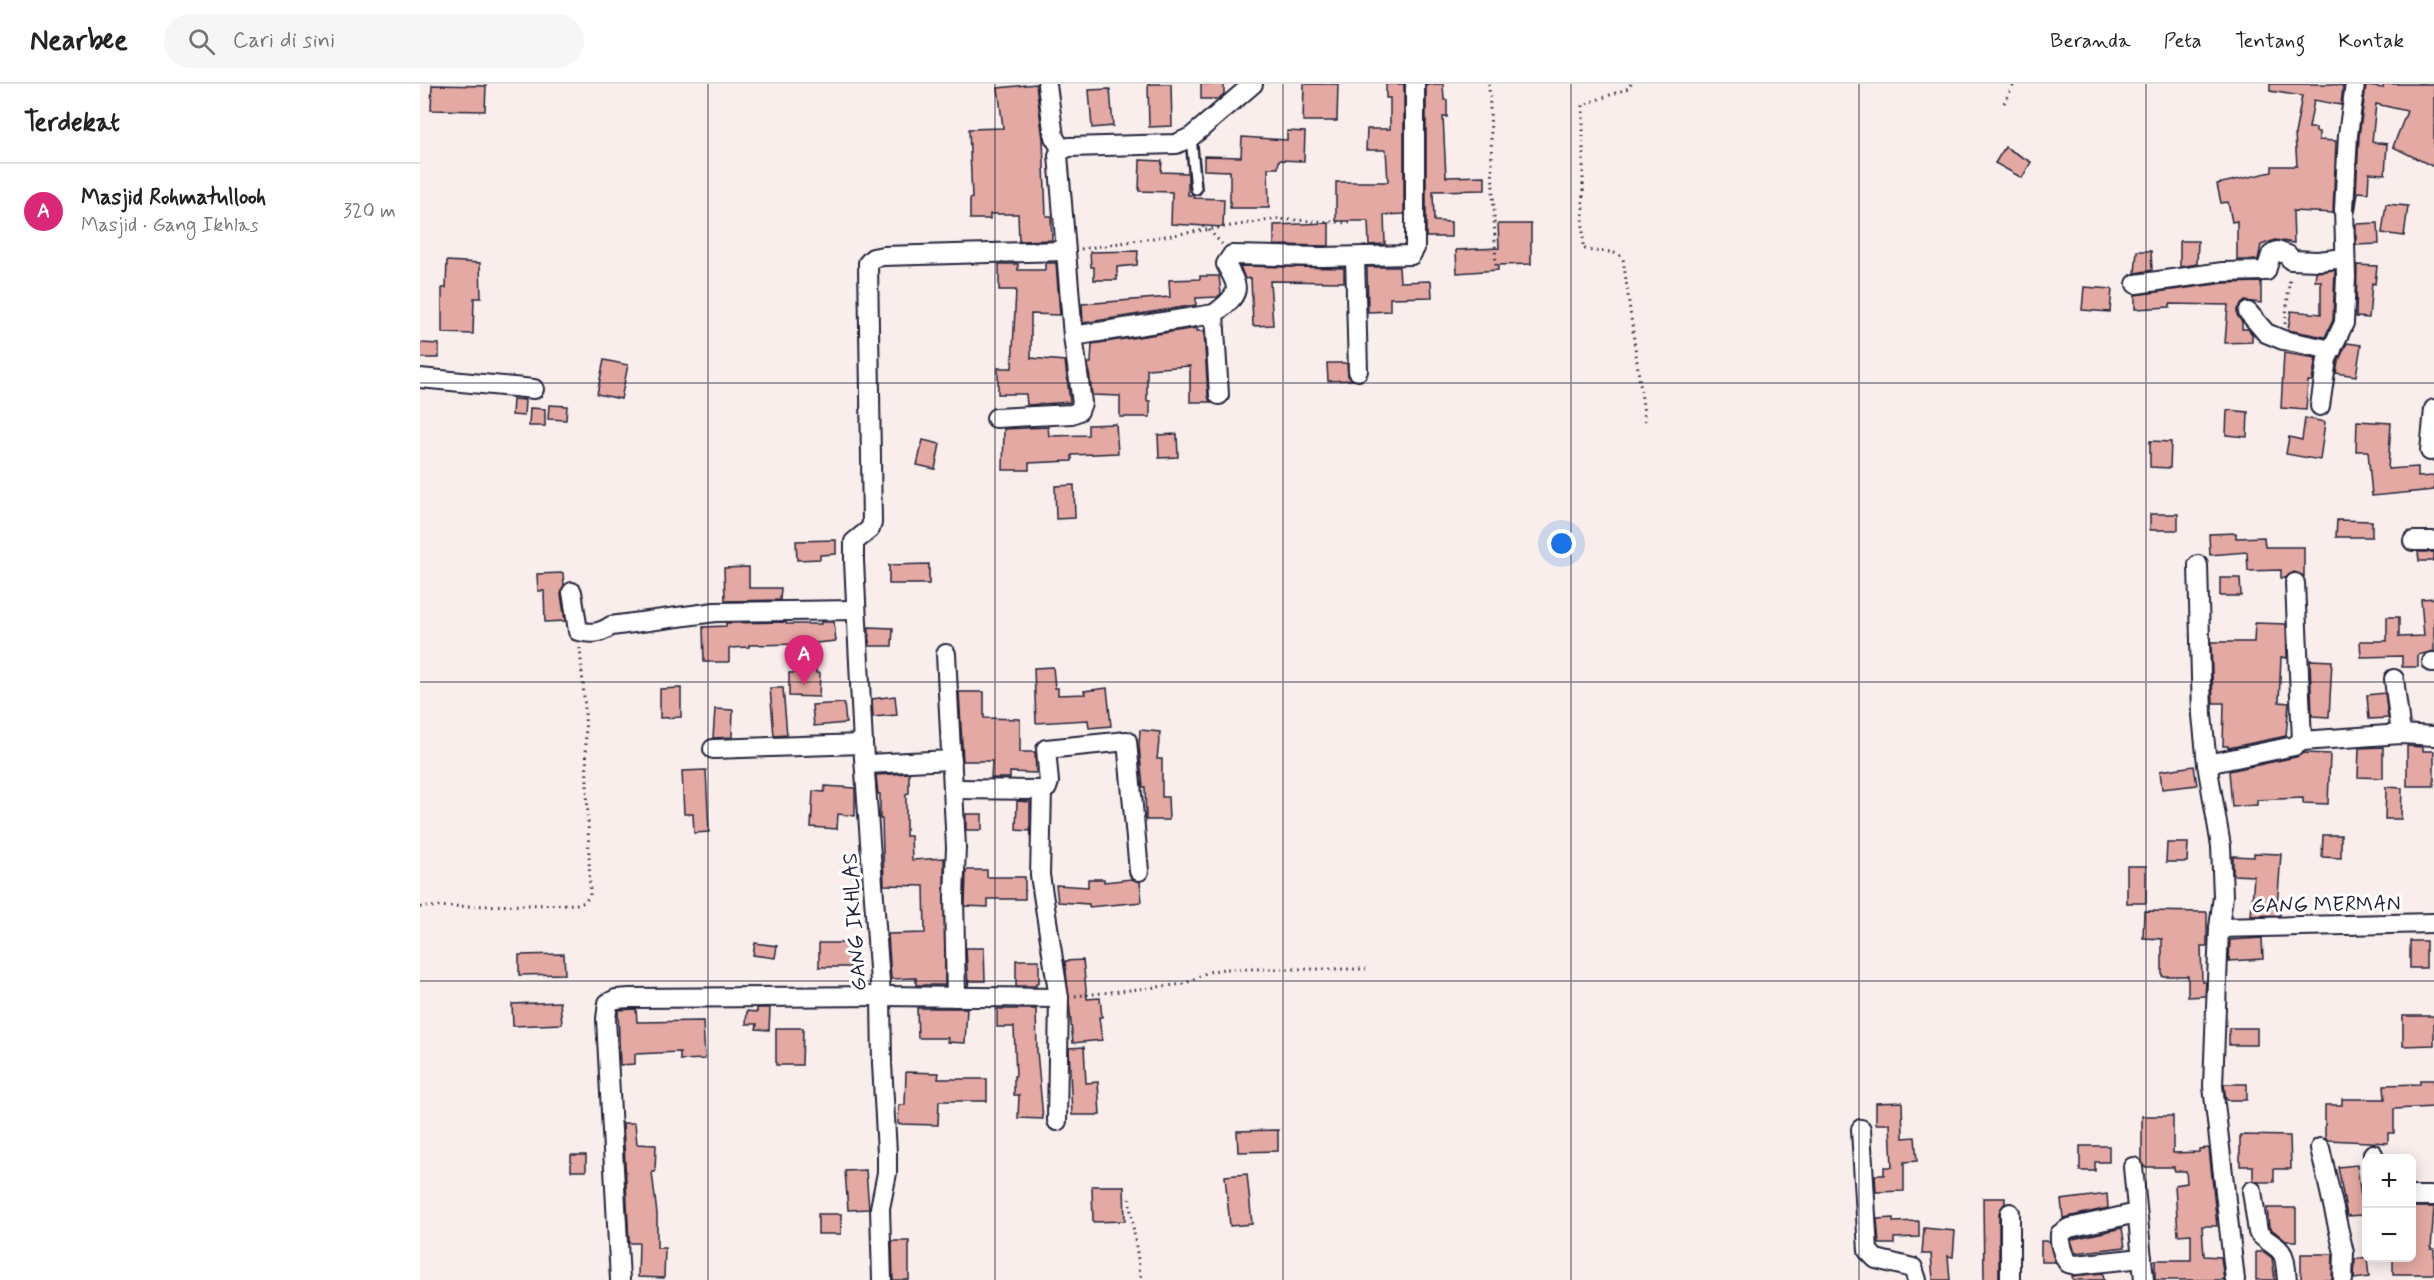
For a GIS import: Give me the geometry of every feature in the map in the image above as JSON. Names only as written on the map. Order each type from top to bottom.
[{"type":"street","points":[[996,418],[1072,414],[1079,411],[1082,403],[1073,336],[1058,155],[1069,147],[1176,144],[1191,137],[1253,84]]},
{"type":"street","points":[[1073,336],[1214,314],[1236,291],[1236,284],[1226,264],[1232,255],[1355,257],[1411,255],[1415,248],[1415,84]]},
{"type":"street","points":[[2320,406],[2327,359],[2344,323],[2344,209],[2348,135],[2355,84]]},
{"type":"street","points":[[1047,85],[1054,137],[1062,150]]},
{"type":"street","name":"GANG IKHLAS","points":[[882,1280],[880,1208],[887,1173],[887,1153],[881,996],[863,744],[854,556],[854,542],[870,529],[872,523],[867,271],[870,260],[883,256],[1065,251]]},
{"type":"street","points":[[2136,284],[2223,272],[2266,272],[2271,255],[2277,251],[2288,255],[2291,260],[2345,258]]},
{"type":"street","points":[[1355,257],[1358,371]]},
{"type":"street","points":[[2248,312],[2266,333],[2283,340],[2332,350]]},
{"type":"street","points":[[1214,314],[1219,395]]},
{"type":"street","points":[[432,378],[534,388]]},
{"type":"street","points":[[2430,451],[2434,409]]},
{"type":"street","points":[[2413,540],[2434,541]]},
{"type":"street","points":[[2198,565],[2202,716],[2207,764],[2221,846],[2223,896],[2219,928],[2213,1086],[2235,1280]]},
{"type":"street","points":[[2295,583],[2302,741]]},
{"type":"street","points":[[572,592],[578,631],[592,634],[611,626],[715,612],[855,610]]},
{"type":"street","points":[[946,654],[956,847],[954,897],[956,998]]},
{"type":"street","points":[[2394,679],[2401,734]]},
{"type":"street","points":[[2207,764],[2294,746],[2302,741],[2401,734],[2434,736]]},
{"type":"street","points":[[953,789],[1042,790],[1047,788],[1049,782],[1046,749],[1127,741],[1138,871]]},
{"type":"street","points":[[713,749],[863,744]]},
{"type":"street","points":[[866,764],[952,760]]},
{"type":"street","points":[[1042,790],[1040,875],[1059,998],[1057,1121]]},
{"type":"street","name":"GANG MERMAN","points":[[2219,928],[2434,923]]},
{"type":"street","points":[[620,1280],[606,1019],[608,1003],[616,999],[630,998],[881,996],[1059,998]]},
{"type":"street","points":[[1861,1129],[1868,1251],[1876,1259],[1913,1268],[1917,1280]]},
{"type":"street","points":[[2320,1148],[2344,1253],[2343,1280]]},
{"type":"street","points":[[2133,1167],[2144,1280]]},
{"type":"street","points":[[2252,1191],[2258,1232],[2283,1255],[2287,1280]]},
{"type":"street","points":[[2416,1196],[2434,1196]]},
{"type":"street","points":[[2010,1214],[2010,1280]]},
{"type":"street","points":[[2137,1214],[2069,1228],[2060,1233],[2059,1239],[2068,1263],[2076,1265],[2142,1258]]},
{"type":"lane","points":[[1191,137],[1196,189]]},
{"type":"path","points":[[1489,84],[1496,267]]},
{"type":"path","points":[[1631,84],[1629,88],[1583,105],[1583,248],[1589,251],[1618,253],[1623,258],[1645,421]]},
{"type":"path","points":[[2004,103],[2014,84]]},
{"type":"path","points":[[1065,251],[1277,219],[1350,223]]},
{"type":"path","points":[[2283,340],[2291,260]]},
{"type":"path","points":[[420,907],[579,904],[585,902],[590,895],[585,709],[578,631]]},
{"type":"path","points":[[1059,998],[1184,984],[1208,972],[1224,969],[1366,969]]},
{"type":"path","points":[[1130,1198],[1141,1280]]},
{"type":"building","points":[[1036,84],[1043,139],[1046,216],[1051,216],[1052,240],[1019,241],[1018,214],[990,214],[990,219],[970,219],[970,199],[972,198],[969,129],[1003,128],[998,88]]},
{"type":"building","points":[[1148,84],[1171,84],[1172,126],[1149,127]]},
{"type":"building","points":[[1201,84],[1224,84],[1224,94],[1218,99],[1201,99]]},
{"type":"building","points":[[1304,84],[1338,84],[1337,121],[1303,121]]},
{"type":"building","points":[[1386,84],[1404,84],[1404,214],[1384,215],[1385,244],[1369,245],[1368,221],[1336,221],[1336,182],[1388,182],[1386,150],[1366,150],[1367,129],[1390,129],[1390,98],[1386,98]]},
{"type":"building","points":[[1426,84],[1443,84],[1444,100],[1447,100],[1447,117],[1443,117],[1446,177],[1485,176],[1485,190],[1433,191],[1434,221],[1451,222],[1451,237],[1426,237]]},
{"type":"building","points":[[2270,84],[2343,86],[2341,105],[2314,100],[2309,128],[2316,128],[2316,132],[2319,132],[2319,140],[2336,141],[2333,213],[2293,211],[2294,243],[2275,240],[2261,245],[2258,260],[2237,260],[2237,221],[2232,222],[2228,202],[2221,203],[2217,184],[2272,172],[2272,166],[2297,166],[2295,134],[2302,96],[2270,91]]},
{"type":"building","points":[[2384,84],[2434,84],[2434,167],[2393,147],[2407,111],[2376,104],[2372,142],[2387,144],[2385,174],[2369,173],[2368,193],[2358,192],[2355,213],[2359,136],[2366,86],[2383,88]]},
{"type":"building","points":[[432,85],[486,86],[485,111],[431,110]]},
{"type":"building","points":[[1110,89],[1113,126],[1092,128],[1089,90]]},
{"type":"building","points":[[1287,131],[1305,132],[1304,161],[1279,160],[1278,168],[1268,168],[1269,208],[1230,208],[1230,171],[1204,170],[1204,156],[1241,157],[1242,137],[1287,140]]},
{"type":"building","points":[[2005,147],[2031,162],[2022,178],[1995,163]]},
{"type":"building","points":[[1140,160],[1162,161],[1161,172],[1188,173],[1188,195],[1194,195],[1194,198],[1224,199],[1223,227],[1171,224],[1172,192],[1139,191]]},
{"type":"building","points":[[2386,204],[2408,206],[2404,236],[2382,233]]},
{"type":"building","points":[[1329,223],[1329,246],[1274,245],[1274,225]]},
{"type":"building","points":[[2378,223],[2379,244],[2356,245],[2356,224]]},
{"type":"building","points":[[1498,224],[1531,224],[1531,264],[1498,265],[1498,270],[1457,273],[1456,250],[1499,248]]},
{"type":"building","points":[[2180,241],[2198,241],[2197,264],[2180,267]]},
{"type":"building","points":[[1138,251],[1137,265],[1117,267],[1117,280],[1094,280],[1094,267],[1091,267],[1090,252]]},
{"type":"building","points":[[2137,251],[2151,251],[2152,270],[2135,273]]},
{"type":"building","points":[[447,261],[480,263],[481,298],[474,298],[473,334],[442,333],[442,288],[446,288]]},
{"type":"building","points":[[1045,263],[1056,263],[1060,315],[1031,314],[1031,358],[1065,361],[1070,402],[1027,405],[1026,394],[998,394],[998,368],[1012,368],[1016,290],[999,290],[999,264],[1018,264],[1018,270],[1045,270]]},
{"type":"building","points":[[2357,265],[2377,266],[2375,284],[2372,283],[2369,318],[2356,317]]},
{"type":"building","points":[[1240,266],[1344,268],[1344,282],[1270,281],[1273,325],[1253,326],[1251,278],[1245,279]]},
{"type":"building","points":[[1367,267],[1399,267],[1400,282],[1431,281],[1432,297],[1390,298],[1390,311],[1368,312]]},
{"type":"building","points":[[2335,270],[2333,320],[2325,337],[2288,330],[2291,311],[2321,314],[2321,281],[2315,281],[2316,272]]},
{"type":"building","points":[[1200,276],[1219,276],[1221,294],[1217,297],[1196,298],[1196,305],[1083,323],[1082,304],[1170,297],[1169,280],[1200,279]]},
{"type":"building","points":[[2261,282],[2261,303],[2245,301],[2237,309],[2242,329],[2248,329],[2252,334],[2252,342],[2225,343],[2228,305],[2170,304],[2170,307],[2135,309],[2135,295],[2224,283]]},
{"type":"building","points":[[2084,287],[2112,289],[2110,312],[2082,310]]},
{"type":"building","points":[[1197,328],[1197,331],[1204,331],[1210,402],[1190,402],[1190,366],[1147,369],[1147,401],[1150,401],[1150,417],[1120,417],[1120,396],[1092,395],[1088,363],[1091,363],[1092,344]]},
{"type":"building","points":[[420,343],[439,344],[439,358],[420,358]]},
{"type":"building","points":[[2347,343],[2361,345],[2356,376],[2336,373],[2338,362]]},
{"type":"building","points":[[2284,353],[2316,358],[2312,381],[2308,381],[2306,410],[2281,408]]},
{"type":"building","points":[[604,360],[628,365],[621,399],[597,394]]},
{"type":"building","points":[[1327,363],[1347,363],[1348,376],[1352,380],[1328,381]]},
{"type":"building","points":[[513,399],[525,400],[524,416],[512,415]]},
{"type":"building","points":[[549,405],[567,406],[566,420],[548,419]]},
{"type":"building","points":[[530,408],[545,409],[545,426],[529,426]]},
{"type":"building","points":[[2227,410],[2248,412],[2247,437],[2226,435]]},
{"type":"building","points":[[2305,418],[2325,422],[2320,460],[2286,454],[2289,437],[2302,440]]},
{"type":"building","points":[[2357,421],[2391,423],[2388,469],[2418,467],[2418,477],[2434,476],[2434,490],[2372,496],[2368,451],[2356,451]]},
{"type":"building","points":[[1116,424],[1118,453],[1072,455],[1072,461],[1029,463],[1029,470],[1003,470],[1004,429],[1048,427],[1049,436],[1088,435],[1088,425]]},
{"type":"building","points":[[1177,434],[1178,457],[1159,458],[1158,435]]},
{"type":"building","points":[[923,440],[940,444],[935,469],[917,465]]},
{"type":"building","points":[[2150,441],[2171,442],[2170,468],[2150,467]]},
{"type":"building","points":[[1074,485],[1075,518],[1056,519],[1055,486]]},
{"type":"building","points":[[2150,514],[2178,514],[2178,530],[2150,530]]},
{"type":"building","points":[[2337,520],[2372,521],[2372,537],[2336,537]]},
{"type":"building","points":[[2236,533],[2236,538],[2264,537],[2265,547],[2304,547],[2304,576],[2294,572],[2281,578],[2281,570],[2248,571],[2247,552],[2210,555],[2209,534]]},
{"type":"building","points":[[836,540],[836,554],[820,555],[820,559],[797,560],[796,541]]},
{"type":"building","points":[[2418,552],[2434,552],[2434,561],[2419,561]]},
{"type":"building","points":[[929,564],[929,584],[889,584],[889,565]]},
{"type":"building","points":[[749,567],[749,588],[781,588],[780,600],[725,601],[724,568]]},
{"type":"building","points":[[563,573],[564,585],[561,594],[565,621],[545,622],[544,591],[538,591],[537,574]]},
{"type":"building","points":[[2220,578],[2240,578],[2241,596],[2220,596]]},
{"type":"building","points":[[2434,598],[2434,651],[2418,655],[2418,667],[2402,667],[2402,656],[2361,657],[2360,641],[2387,641],[2387,617],[2399,617],[2399,637],[2424,636],[2421,599]]},
{"type":"building","points":[[786,622],[786,624],[821,624],[821,622],[834,622],[836,641],[816,643],[816,673],[820,673],[819,697],[789,696],[789,673],[798,673],[798,644],[749,645],[749,647],[729,648],[729,662],[704,662],[703,627],[726,626],[726,623]]},
{"type":"building","points":[[2255,623],[2286,624],[2287,658],[2281,657],[2279,702],[2289,703],[2286,736],[2228,748],[2228,746],[2223,746],[2224,703],[2213,703],[2211,642],[2254,642]]},
{"type":"building","points":[[869,627],[893,628],[892,646],[869,646]]},
{"type":"building","points":[[2310,660],[2332,661],[2329,717],[2312,716]]},
{"type":"building","points":[[1053,667],[1058,695],[1085,694],[1084,691],[1107,688],[1111,726],[1089,728],[1088,720],[1036,723],[1034,668]]},
{"type":"building","points":[[681,688],[681,717],[660,718],[660,689]]},
{"type":"building","points":[[770,688],[783,688],[787,735],[774,736]]},
{"type":"building","points":[[959,692],[984,692],[984,718],[1020,719],[1020,752],[1035,752],[1036,773],[1010,772],[1010,778],[991,778],[992,761],[963,761]]},
{"type":"building","points":[[2385,693],[2388,718],[2369,719],[2367,695]]},
{"type":"building","points":[[895,696],[897,715],[873,717],[872,699]]},
{"type":"building","points":[[844,703],[846,723],[814,726],[812,705]]},
{"type":"building","points":[[715,709],[733,710],[732,737],[713,738]]},
{"type":"building","points":[[1140,730],[1160,732],[1157,759],[1162,759],[1162,797],[1168,797],[1169,820],[1146,820],[1145,787],[1143,787],[1139,746]]},
{"type":"building","points":[[2407,746],[2423,747],[2423,751],[2434,751],[2434,786],[2407,786]]},
{"type":"building","points":[[2383,747],[2383,778],[2358,777],[2359,748]]},
{"type":"building","points":[[2304,753],[2330,754],[2328,804],[2303,803],[2303,798],[2257,800],[2257,805],[2232,807],[2229,771],[2296,757]]},
{"type":"building","points":[[2194,766],[2197,785],[2162,789],[2160,771]]},
{"type":"building","points":[[706,770],[709,832],[694,833],[693,814],[684,814],[682,771]]},
{"type":"building","points":[[909,773],[909,793],[906,794],[906,836],[911,836],[912,860],[944,858],[945,985],[916,985],[916,978],[891,979],[888,934],[925,933],[924,886],[884,885],[882,819],[880,819],[880,794],[878,794],[876,775]]},
{"type":"building","points":[[825,786],[855,788],[855,816],[838,814],[837,829],[811,827],[813,791],[824,792]]},
{"type":"building","points":[[2386,787],[2402,788],[2401,819],[2385,819]]},
{"type":"building","points":[[1017,801],[1030,802],[1030,831],[1016,830]]},
{"type":"building","points":[[966,814],[982,814],[982,830],[966,830]]},
{"type":"building","points":[[2323,835],[2341,835],[2341,858],[2322,857]]},
{"type":"building","points":[[2167,843],[2188,843],[2187,862],[2166,862]]},
{"type":"building","points":[[2254,853],[2281,854],[2277,908],[2281,908],[2280,915],[2251,916],[2254,876],[2233,875],[2233,856],[2254,857]]},
{"type":"building","points":[[2127,866],[2146,866],[2146,903],[2127,903]]},
{"type":"building","points":[[966,870],[987,870],[987,877],[1025,877],[1025,899],[988,899],[988,907],[965,906]]},
{"type":"building","points":[[1088,879],[1104,879],[1104,882],[1132,879],[1140,882],[1142,902],[1089,907],[1089,904],[1058,902],[1056,885],[1088,887]]},
{"type":"building","points":[[2144,911],[2207,912],[2207,946],[2201,946],[2202,982],[2206,982],[2205,996],[2188,997],[2188,976],[2162,976],[2162,939],[2143,938]]},
{"type":"building","points":[[2262,938],[2263,959],[2229,961],[2230,940]]},
{"type":"building","points":[[2410,941],[2426,941],[2426,968],[2410,968]]},
{"type":"building","points":[[755,943],[777,946],[775,958],[753,955]]},
{"type":"building","points":[[819,943],[850,943],[850,967],[819,967]]},
{"type":"building","points":[[966,948],[984,948],[985,981],[969,981],[968,986]]},
{"type":"building","points":[[564,954],[565,974],[519,975],[519,955]]},
{"type":"building","points":[[1016,960],[1039,960],[1039,983],[1036,983],[1036,986],[1016,986]]},
{"type":"building","points":[[1083,960],[1087,999],[1100,998],[1102,1017],[1099,1017],[1102,1040],[1073,1043],[1065,961]]},
{"type":"building","points":[[560,1002],[562,1024],[513,1026],[512,1004]]},
{"type":"building","points":[[757,1008],[770,1008],[769,1030],[756,1029],[757,1024],[746,1024],[747,1011],[757,1012]]},
{"type":"building","points":[[917,1008],[967,1008],[965,1043],[947,1042],[948,1038],[918,1038]]},
{"type":"building","points":[[636,1009],[637,1022],[703,1021],[705,1059],[680,1060],[680,1052],[635,1054],[635,1064],[620,1065],[618,1010]]},
{"type":"building","points":[[997,1009],[1036,1009],[1043,1119],[1018,1118],[1019,1095],[1014,1095],[1014,1076],[1016,1076],[1014,1027],[997,1027]]},
{"type":"building","points":[[2403,1016],[2434,1016],[2434,1045],[2403,1046]]},
{"type":"building","points":[[776,1028],[803,1028],[802,1065],[776,1065]]},
{"type":"building","points":[[2229,1028],[2257,1028],[2257,1045],[2229,1045]]},
{"type":"building","points":[[1084,1047],[1086,1083],[1098,1082],[1100,1115],[1072,1115],[1069,1048]]},
{"type":"building","points":[[906,1072],[939,1073],[938,1079],[987,1079],[987,1101],[939,1101],[938,1125],[898,1124],[899,1105],[905,1105]]},
{"type":"building","points":[[2420,1080],[2434,1080],[2434,1107],[2394,1109],[2394,1133],[2388,1133],[2388,1143],[2325,1138],[2325,1105],[2342,1105],[2342,1099],[2385,1099],[2384,1085],[2420,1084]]},
{"type":"building","points":[[2224,1084],[2247,1084],[2247,1100],[2226,1100]]},
{"type":"building","points":[[1902,1102],[1903,1138],[1915,1137],[1917,1161],[1904,1162],[1904,1191],[1876,1192],[1875,1175],[1884,1175],[1884,1167],[1892,1167],[1890,1124],[1876,1124],[1876,1103]]},
{"type":"building","points":[[2142,1116],[2173,1116],[2173,1153],[2199,1152],[2199,1149],[2209,1148],[2217,1226],[2202,1226],[2204,1256],[2221,1257],[2224,1280],[2155,1280],[2155,1260],[2191,1260],[2191,1234],[2178,1235],[2175,1185],[2187,1183],[2186,1171],[2174,1171],[2174,1167],[2144,1167]]},
{"type":"building","points":[[623,1123],[635,1123],[637,1144],[656,1145],[655,1172],[652,1172],[657,1214],[657,1248],[665,1248],[664,1278],[638,1277],[639,1243],[629,1243]]},
{"type":"building","points":[[1278,1130],[1278,1151],[1238,1152],[1237,1131]]},
{"type":"building","points":[[2240,1135],[2290,1136],[2291,1169],[2274,1169],[2274,1182],[2253,1180],[2253,1166],[2240,1166]]},
{"type":"building","points":[[2080,1146],[2109,1146],[2109,1162],[2095,1162],[2095,1171],[2080,1171]]},
{"type":"building","points":[[571,1155],[586,1155],[586,1171],[571,1171]]},
{"type":"building","points":[[2357,1165],[2362,1215],[2347,1216],[2338,1167]]},
{"type":"building","points":[[866,1170],[869,1209],[848,1210],[845,1171]]},
{"type":"building","points":[[1247,1174],[1252,1224],[1230,1226],[1225,1176]]},
{"type":"building","points":[[1092,1186],[1124,1186],[1125,1221],[1093,1222]]},
{"type":"building","points":[[2107,1194],[2108,1208],[2063,1218],[2061,1200]]},
{"type":"building","points":[[1983,1198],[2005,1198],[2005,1203],[1999,1213],[1999,1280],[1984,1280]]},
{"type":"building","points":[[2416,1207],[2434,1207],[2431,1249],[2434,1249],[2434,1274],[2393,1274],[2393,1262],[2416,1262]]},
{"type":"building","points":[[2267,1208],[2296,1208],[2296,1241],[2286,1241],[2269,1227]]},
{"type":"building","points":[[818,1214],[841,1214],[841,1234],[818,1234]]},
{"type":"building","points":[[1893,1218],[1893,1222],[1919,1221],[1919,1237],[1894,1238],[1894,1244],[1879,1244],[1877,1219]]},
{"type":"building","points":[[1924,1228],[1955,1231],[1953,1257],[1948,1256],[1950,1280],[1933,1280],[1931,1254],[1922,1254]]},
{"type":"building","points":[[2122,1228],[2125,1247],[2075,1253],[2071,1240]]},
{"type":"building","points":[[892,1241],[909,1241],[909,1280],[893,1280]]},
{"type":"building","points":[[2041,1241],[2049,1241],[2055,1262],[2041,1262]]},
{"type":"building","points":[[2256,1252],[2264,1252],[2272,1258],[2275,1280],[2256,1280]]},
{"type":"building","points":[[2301,1254],[2333,1254],[2332,1280],[2301,1280]]},
{"type":"building","points":[[2362,1258],[2362,1262],[2368,1262],[2369,1277],[2354,1279],[2355,1259]]},
{"type":"building","points":[[2103,1273],[2104,1280],[2073,1280],[2072,1276]]},
{"type":"place","name":"Masjid Rohmatullooh","points":[[804,685]]}]
